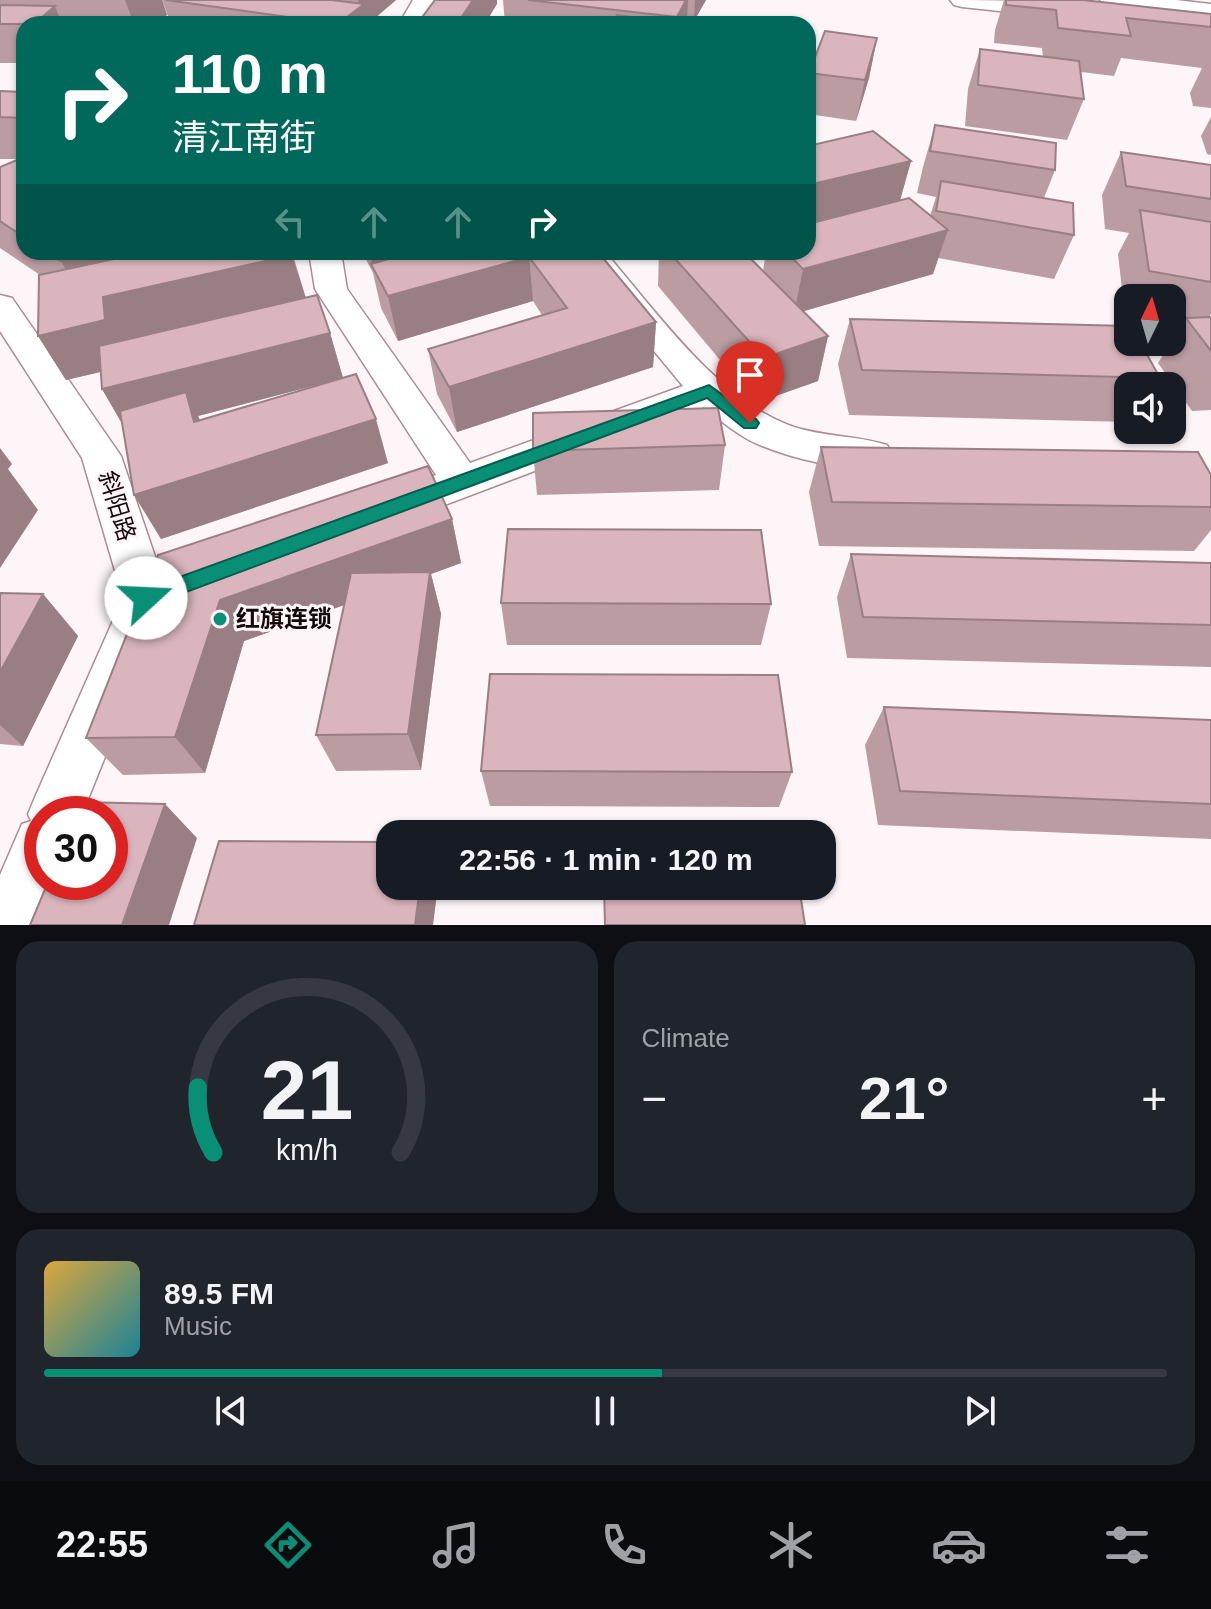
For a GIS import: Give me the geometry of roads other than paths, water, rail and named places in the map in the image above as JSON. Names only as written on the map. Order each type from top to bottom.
[{"type":"main road","points":[[962,0],[1211,28]]},
{"type":"main road","points":[[1112,0],[1211,11]]},
{"type":"street","points":[[326,260],[331,289],[462,482]]},
{"type":"street","points":[[595,260],[709,391],[750,423],[803,445],[904,460]]},
{"type":"street","name":"斜阳路","points":[[0,305],[101,456],[160,593],[64,796]]},
{"type":"street","points":[[362,519],[709,391]]},
{"type":"street","points":[[8,925],[24,887]]},
{"type":"place","name":"红旗连锁","points":[[220,619]]}]
